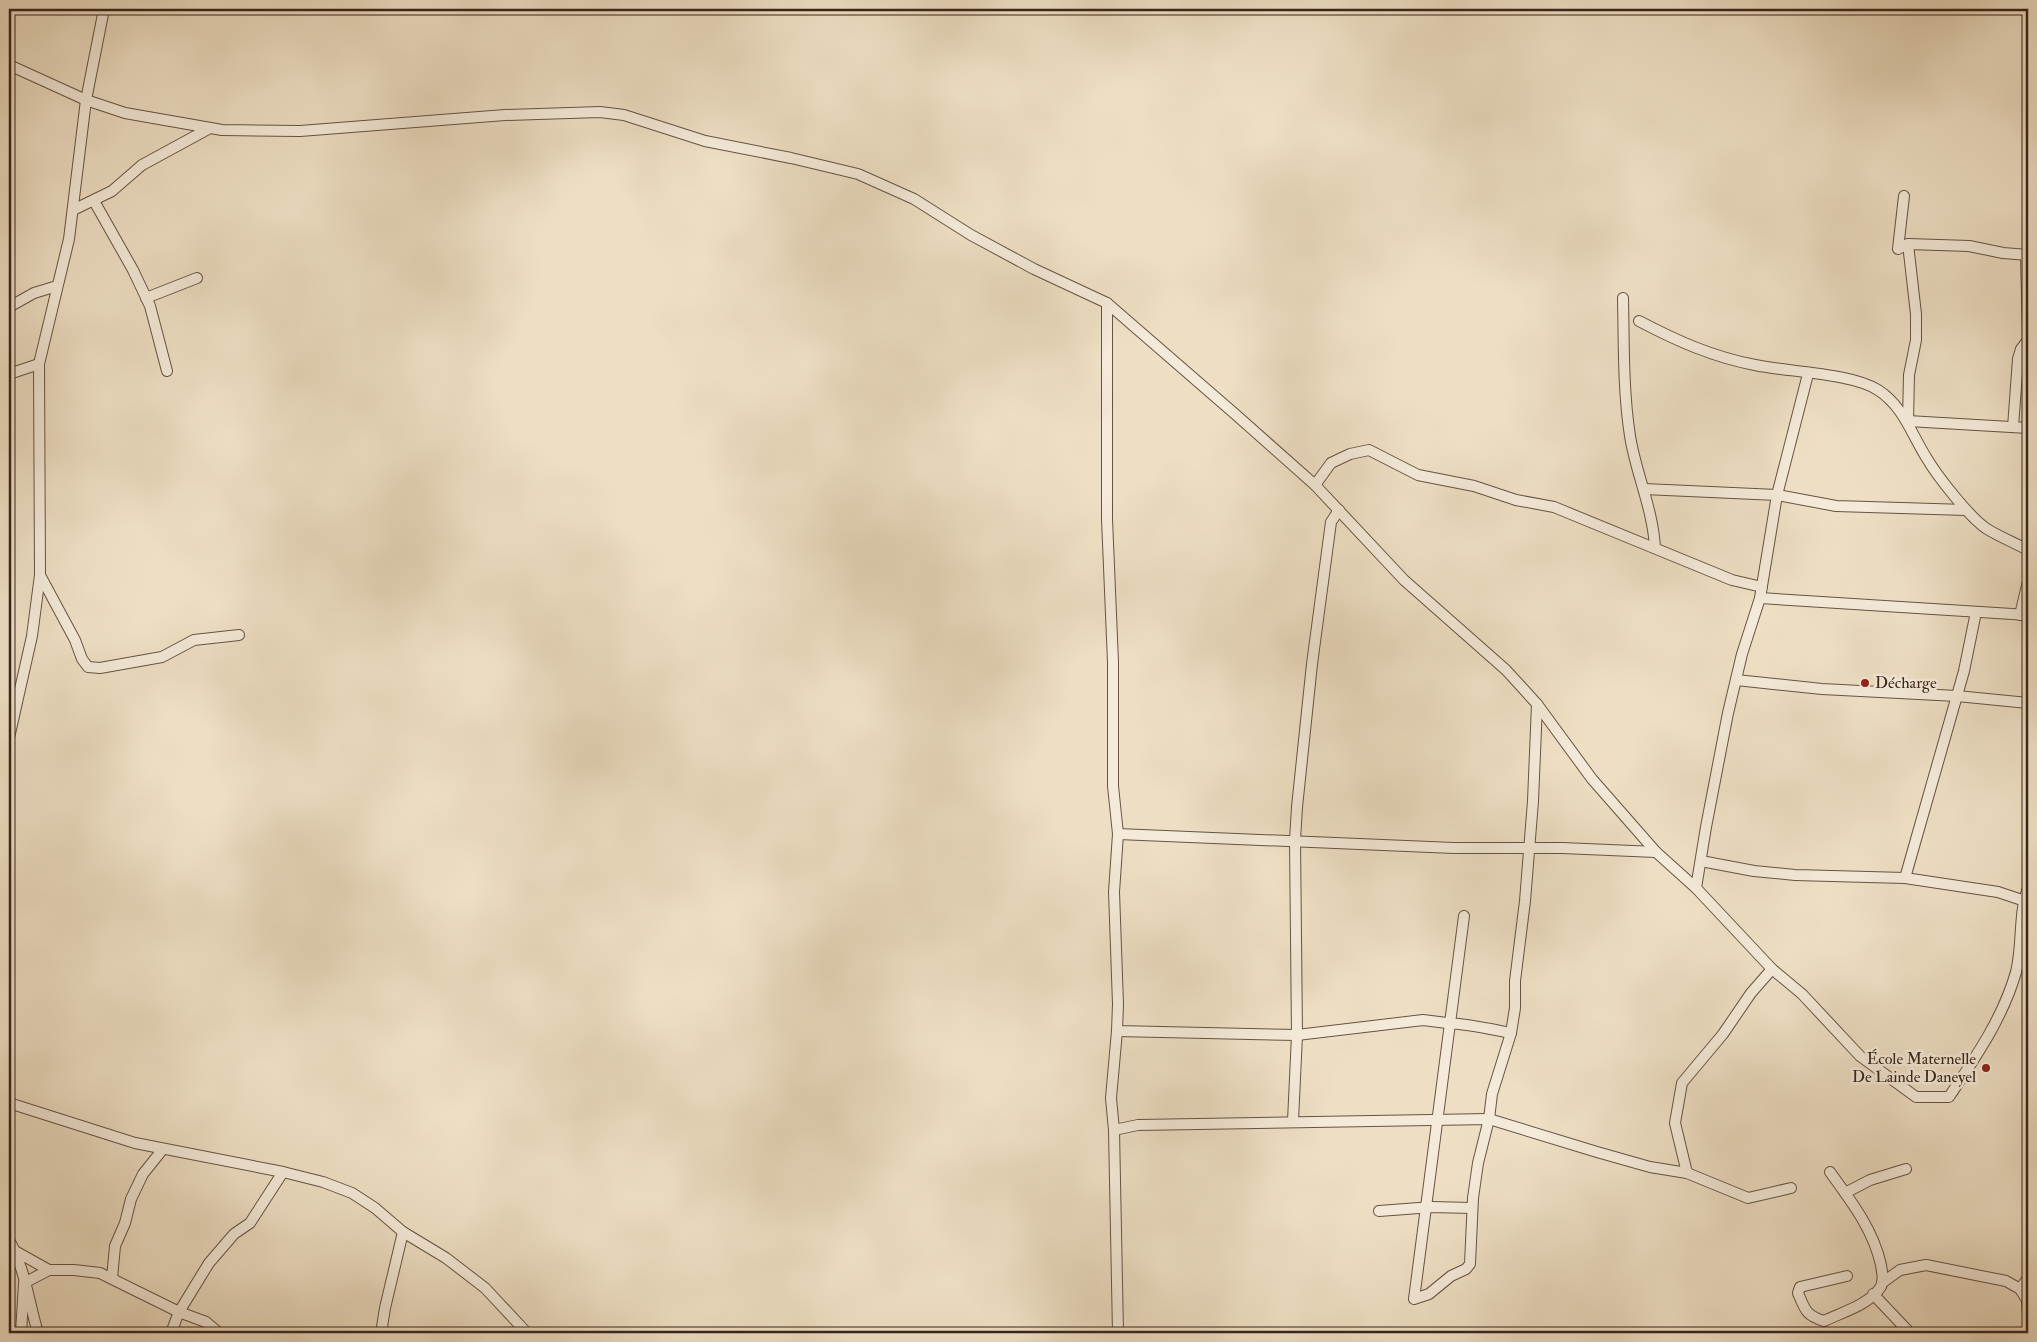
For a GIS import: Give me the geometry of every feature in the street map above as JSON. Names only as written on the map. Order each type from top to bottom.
[{"type":"street","points":[[9,738],[32,636],[40,575],[39,364],[57,286],[65,261],[86,100],[104,9]]},
{"type":"street","points":[[9,65],[86,100],[125,113],[222,130],[300,131],[505,114],[600,112],[624,115],[705,141],[858,174],[914,199],[979,239],[1034,269],[1107,303],[1314,485],[1404,580],[1506,670],[1536,704],[1592,779],[1656,852],[1696,888],[1772,969],[1802,994],[1860,1056],[1916,1097],[1949,1097],[1994,1027],[2016,971],[2028,888]]},
{"type":"street","points":[[73,210],[112,191],[142,165],[210,128]]},
{"type":"street","points":[[1904,196],[1898,249],[1908,244],[1969,246],[2003,253],[2027,255],[2028,340],[2018,360],[2013,428]]},
{"type":"street","points":[[94,201],[133,270],[146,298],[167,371]]},
{"type":"street","points":[[1908,244],[1913,278],[1916,340],[1909,375],[1908,422]]},
{"type":"street","points":[[146,298],[197,278]]},
{"type":"street","points":[[9,307],[34,293],[57,286]]},
{"type":"street","points":[[1623,298],[1626,395],[1630,437],[1654,526],[1655,548]]},
{"type":"street","points":[[1107,303],[1107,560],[1113,662],[1113,786],[1118,834],[1114,892],[1118,1004],[1111,1098],[1114,1130],[1118,1333]]},
{"type":"street","points":[[1639,321],[1687,346],[1714,356],[1754,365],[1847,379],[1876,389],[1888,398],[1908,422],[1926,458],[1966,510],[1986,528],[2028,550]]},
{"type":"street","points":[[9,374],[39,364]]},
{"type":"street","points":[[1696,888],[1706,827],[1736,680],[1761,593],[1777,495],[1808,374]]},
{"type":"street","points":[[1908,422],[2028,428]]},
{"type":"street","points":[[1314,485],[1331,463],[1350,454],[1369,450],[1418,475],[1474,486],[1516,500],[1554,507],[1761,593],[2024,615],[2028,581]]},
{"type":"street","points":[[1644,490],[1777,495],[1836,506],[1966,510]]},
{"type":"street","points":[[1293,1121],[1297,1036],[1295,840],[1312,664],[1331,522],[1339,510]]},
{"type":"street","points":[[40,575],[75,640],[82,659],[88,667],[100,668],[162,657],[194,640],[239,635]]},
{"type":"street","points":[[1905,878],[1957,696],[1976,612]]},
{"type":"street","points":[[1736,680],[1822,689],[1957,696],[2028,703]]},
{"type":"street","points":[[1464,916],[1414,1299],[1429,1294],[1451,1276],[1466,1269],[1470,1264],[1472,1208],[1478,1163],[1489,1119],[1492,1094],[1511,1033],[1515,1008],[1515,981],[1533,801],[1536,704]]},
{"type":"street","points":[[1118,834],[1454,848],[1562,848],[1656,852]]},
{"type":"street","points":[[1700,862],[1754,871],[1795,875],[1905,878],[1998,892],[2026,901]]},
{"type":"street","points":[[1687,1173],[1675,1123],[1682,1083],[1712,1048],[1751,993],[1772,969]]},
{"type":"street","points":[[1117,1031],[1297,1036],[1423,1020],[1511,1033]]},
{"type":"street","points":[[9,1103],[163,1150],[283,1172],[323,1182],[352,1193],[403,1232],[446,1258],[485,1288],[527,1333]]},
{"type":"street","points":[[1114,1130],[1138,1125],[1438,1118],[1489,1119],[1650,1167],[1687,1173],[1748,1198],[1791,1188]]},
{"type":"street","points":[[112,1278],[115,1246],[132,1200],[143,1174],[163,1150]]},
{"type":"street","points":[[1845,1193],[1870,1180],[1906,1169]]},
{"type":"street","points":[[171,1333],[179,1312],[209,1263],[234,1234],[250,1223],[283,1172]]},
{"type":"street","points":[[1830,1172],[1869,1230],[1876,1247],[1883,1276],[1882,1283]]},
{"type":"street","points":[[1379,1211],[1472,1208]]},
{"type":"street","points":[[381,1333],[403,1232]]},
{"type":"street","points":[[9,1240],[15,1251],[38,1333]]},
{"type":"street","points":[[15,1251],[49,1270]]},
{"type":"street","points":[[1847,1276],[1800,1287],[1798,1293],[1803,1307],[1814,1318],[1824,1321],[1857,1306],[1873,1294],[1882,1283],[1900,1270],[1926,1265],[2006,1281],[2020,1289],[2027,1300],[2028,1313]]},
{"type":"street","points":[[24,1283],[49,1270],[100,1273],[179,1312],[206,1322],[219,1333]]},
{"type":"street","points":[[2020,1289],[2028,1278]]},
{"type":"street","points":[[21,1333],[24,1283]]},
{"type":"street","points":[[1873,1294],[1910,1333]]},
{"type":"place","name":"Décharge","points":[[1865,683]]},
{"type":"place","name":"École Maternelle De Lainde Daneyel","points":[[1986,1068]]}]
